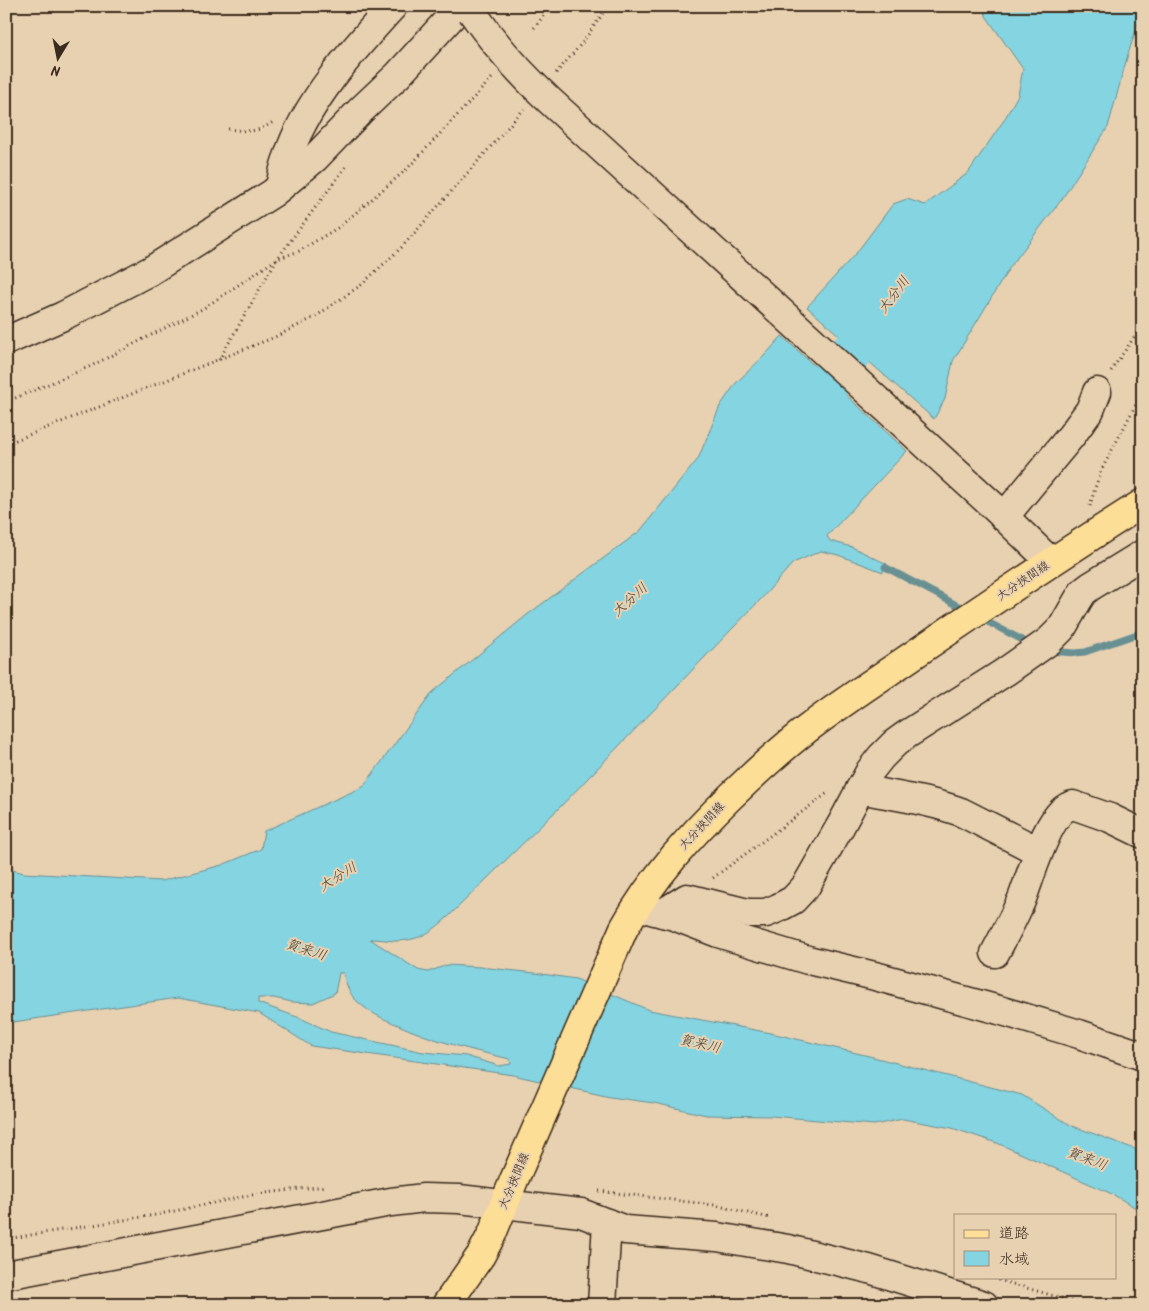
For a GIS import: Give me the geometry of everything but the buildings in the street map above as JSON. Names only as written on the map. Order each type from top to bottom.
[{"type":"main road","name":"大分挾間線","points":[[446,1305],[481,1255],[492,1234],[516,1175],[630,917],[655,880],[697,830],[746,781],[786,746],[847,700],[1051,562],[1143,503]]},
{"type":"street","points":[[280,187],[288,157],[298,133],[315,103],[334,76],[393,6]]},
{"type":"street","points":[[6,342],[63,316],[150,271],[280,187],[315,158],[360,111],[467,8],[513,64],[550,101],[999,512],[1051,562]]},
{"type":"street","points":[[999,512],[1071,436],[1090,410],[1097,392]]},
{"type":"street","points":[[630,917],[664,913],[687,898],[748,913],[766,913],[793,900],[806,886],[860,789],[881,757],[894,743],[1006,672],[1049,641],[1062,628],[1083,592],[1143,554]]},
{"type":"street","points":[[860,789],[934,803],[950,808],[978,820],[1038,851]]},
{"type":"street","points":[[995,953],[1022,900],[1038,851],[1056,817],[1063,808],[1073,805],[1110,818],[1143,834]]},
{"type":"street","points":[[664,913],[718,934],[1008,1013],[1079,1034],[1143,1056]]},
{"type":"street","points":[[6,1274],[391,1202],[424,1198],[460,1199],[581,1213],[625,1230],[717,1238],[788,1250],[869,1269],[984,1305]]},
{"type":"street","points":[[602,1305],[607,1223]]},
{"type":"path","points":[[534,28],[551,6]]},
{"type":"path","points":[[551,79],[583,42],[608,6]]},
{"type":"path","points":[[6,402],[91,366],[204,308],[277,259],[299,251],[339,227],[407,169],[497,72]]},
{"type":"path","points":[[6,444],[275,337],[315,317],[361,285],[402,247],[525,108]]},
{"type":"path","points":[[219,360],[277,259],[348,163]]},
{"type":"path","points":[[1097,392],[1143,324]]},
{"type":"path","points":[[1089,513],[1093,494],[1102,471],[1143,391]]},
{"type":"path","points":[[687,898],[832,790]]},
{"type":"path","points":[[992,1278],[1085,1305]]},
{"type":"water","points":[[984,6],[1143,6],[1143,9],[1128,54],[1108,127],[1062,199],[1010,267],[953,361],[945,399],[934,419],[807,307],[857,252],[893,204],[907,199],[925,205],[968,173],[1004,120],[1018,95],[1023,69],[986,16]]},
{"type":"water","name":"賀来川","points":[[782,336],[907,451],[827,536],[830,541],[852,547],[887,564],[883,572],[838,555],[821,551],[793,563],[762,598],[562,805],[448,917],[430,932],[417,938],[403,941],[370,939],[418,970],[428,972],[447,965],[480,967],[576,979],[649,1010],[771,1033],[1022,1095],[1070,1125],[1143,1152],[1143,1212],[1112,1194],[997,1143],[952,1128],[903,1119],[874,1125],[772,1116],[706,1115],[654,1103],[610,1097],[513,1075],[311,1046],[259,1013],[178,998],[6,1023],[6,868],[24,873],[161,881],[222,865],[261,849],[264,831],[363,787],[433,692],[527,615],[640,531],[698,459],[720,406],[736,383]],"holes":[[[339,973],[343,973],[353,997],[376,1015],[438,1040],[510,1059],[511,1064],[499,1066],[466,1056],[423,1052],[331,1032],[300,1018],[258,1003],[258,998],[313,1003],[335,993]]]},
{"type":"waterway","name":"大分川","points":[[795,426],[890,302]]},
{"type":"waterway","points":[[885,567],[968,611]]},
{"type":"waterway","points":[[980,618],[1032,645]]},
{"type":"waterway","points":[[1049,651],[1085,652],[1143,632]]}]
